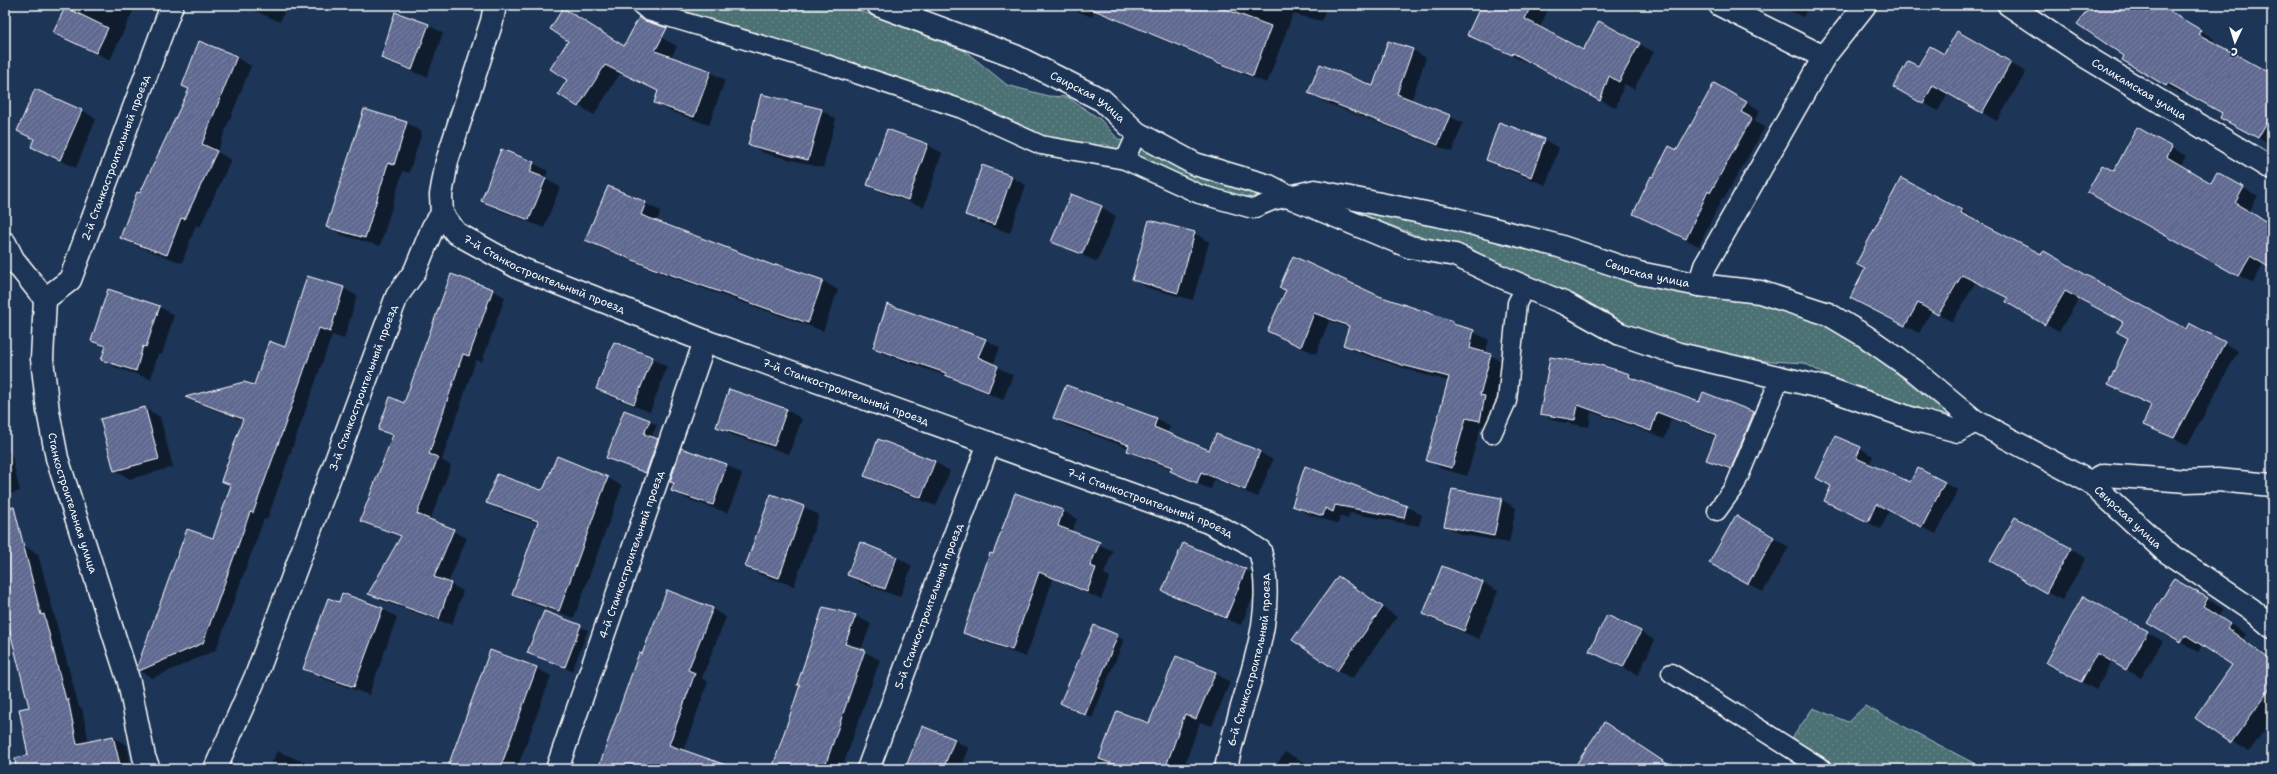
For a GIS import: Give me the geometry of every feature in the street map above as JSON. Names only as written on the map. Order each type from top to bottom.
[{"type":"street","name":"2-й Станкостроительный проезд","points":[[45,299],[70,280],[172,5]]},
{"type":"street","points":[[442,214],[441,195],[447,161],[492,21],[495,5]]},
{"type":"street","name":"Свирская улица","points":[[878,5],[1015,56],[1102,100],[1137,133],[1195,164],[1269,186],[1290,197],[1410,247],[1454,255],[1566,304],[1620,334],[1679,354],[1829,389],[1916,420],[1958,431],[1975,421]]},
{"type":"street","points":[[1720,5],[1824,57]]},
{"type":"street","points":[[1699,285],[1704,266],[1824,57],[1865,5]]},
{"type":"street","name":"Соликамская улица","points":[[2009,5],[2083,55],[2272,169]]},
{"type":"street","name":"Свирская улица","points":[[1290,197],[1315,191],[1451,218],[1559,246],[1639,273],[1699,285],[1760,292],[1828,314],[1865,336],[1915,371],[1975,421],[2090,482],[2164,550],[2250,609],[2272,627]]},
{"type":"street","name":"7-й Станкостроительный проезд","points":[[442,214],[456,233],[519,268],[705,341],[1208,522],[1244,540],[1260,551]]},
{"type":"street","name":"3-й Станкостроительный проезд","points":[[214,769],[256,676],[397,296],[415,271],[433,227],[442,214]]},
{"type":"street","points":[[5,243],[13,259],[45,299]]},
{"type":"street","name":"Станкостроительная улица","points":[[45,299],[42,359],[48,411],[57,458],[129,682],[144,757],[149,769]]},
{"type":"street","name":"4-й Станкостроительный проезд","points":[[557,769],[705,341]]},
{"type":"street","name":"5-й Станкостроительный проезд","points":[[868,769],[989,444]]},
{"type":"street","points":[[2090,482],[2104,474],[2187,481],[2217,480],[2272,485]]},
{"type":"street","name":"6-й Станкостроительный проезд","points":[[1226,769],[1262,628],[1266,600],[1265,570],[1260,551]]},
{"type":"lane","points":[[641,5],[648,11],[826,64],[962,110],[1041,145],[1125,160],[1199,194],[1254,210],[1272,202],[1290,197]]},
{"type":"lane","points":[[1125,160],[1137,133]]},
{"type":"lane","points":[[1492,434],[1507,401],[1517,303],[1526,287]]},
{"type":"lane","points":[[1717,511],[1735,486],[1780,378]]},
{"type":"lane","points":[[1671,673],[1823,769]]},
{"type":"green space","points":[[666,5],[845,5],[965,51],[1007,85],[1048,96],[1067,97],[1100,119],[1118,139],[1262,195],[1235,200],[1198,183],[1140,162],[1105,144],[1089,148],[1042,138],[826,58]]},
{"type":"green space","points":[[1325,200],[1446,224],[1560,255],[1634,283],[1753,301],[1816,318],[1858,343],[1950,415],[1922,412],[1835,380],[1804,363],[1754,360],[1679,343],[1627,326],[1501,266],[1470,248],[1421,237]]},
{"type":"green space","points":[[1865,706],[1985,769],[1804,769],[1781,754],[1813,708],[1848,722]]},
{"type":"building","points":[[1082,5],[1214,5],[1271,26],[1253,76],[1206,58]]},
{"type":"building","points":[[1481,5],[1531,5],[1525,19],[1583,50],[1599,21],[1640,43],[1619,82],[1609,76],[1600,101],[1513,53],[1512,55],[1467,35]]},
{"type":"building","points":[[2092,5],[2159,5],[2201,30],[2198,34],[2272,74],[2272,113],[2258,138],[2220,118],[2222,113],[2168,83],[2166,86],[2122,60],[2124,56],[2077,24]]},
{"type":"building","points":[[65,7],[108,28],[96,53],[53,33]]},
{"type":"building","points":[[563,8],[624,46],[639,17],[645,21],[667,28],[655,51],[711,71],[694,117],[654,103],[658,91],[605,65],[578,107],[558,94],[567,80],[550,69],[568,41],[550,29]]},
{"type":"building","points":[[395,12],[429,24],[412,70],[381,58]]},
{"type":"building","points":[[1957,31],[2011,62],[1982,113],[1933,85],[1923,104],[1893,87],[1908,61],[1918,66],[1930,46],[1944,54]]},
{"type":"building","points":[[199,41],[237,56],[202,144],[217,151],[185,219],[181,218],[167,255],[120,238],[137,192],[140,193],[189,89],[182,86]]},
{"type":"building","points":[[1388,41],[1413,49],[1397,94],[1450,115],[1438,145],[1308,93],[1320,64],[1373,86]]},
{"type":"building","points":[[1714,83],[1747,102],[1741,112],[1752,118],[1710,193],[1708,191],[1686,239],[1633,214],[1651,176],[1653,177],[1669,146],[1677,150]]},
{"type":"building","points":[[35,89],[82,110],[60,160],[31,147],[34,139],[17,131]]},
{"type":"building","points":[[761,94],[822,109],[808,160],[748,145]]},
{"type":"building","points":[[364,109],[407,122],[394,165],[388,163],[365,238],[326,227]]},
{"type":"building","points":[[1499,122],[1545,139],[1531,177],[1486,160]]},
{"type":"building","points":[[2137,127],[2172,147],[2167,157],[2211,183],[2217,172],[2244,187],[2235,203],[2272,225],[2272,269],[2250,256],[2238,276],[2087,192],[2102,165],[2114,171]]},
{"type":"building","points":[[887,129],[928,144],[908,200],[867,185]]},
{"type":"building","points":[[501,149],[534,162],[530,172],[546,178],[529,220],[481,201]]},
{"type":"building","points":[[982,165],[1012,176],[995,225],[965,215]]},
{"type":"building","points":[[1901,178],[1962,210],[1961,213],[2041,254],[2044,251],[2134,302],[2186,329],[2189,323],[2225,342],[2174,438],[2143,425],[2151,405],[2108,385],[2128,338],[2117,332],[2123,322],[2065,291],[2045,325],[2006,302],[2008,298],[1962,275],[1938,315],[1918,303],[1905,326],[1850,298],[1865,269],[1856,264]]},
{"type":"building","points":[[608,186],[646,202],[641,215],[775,266],[776,264],[823,280],[808,323],[652,268],[585,240]]},
{"type":"building","points":[[1071,194],[1102,206],[1082,254],[1051,242]]},
{"type":"building","points":[[1149,220],[1195,232],[1178,293],[1132,280]]},
{"type":"building","points":[[1293,256],[1379,296],[1453,321],[1453,324],[1474,330],[1470,348],[1491,354],[1480,395],[1485,396],[1480,421],[1466,418],[1452,468],[1426,461],[1449,377],[1402,365],[1343,345],[1349,326],[1314,313],[1301,347],[1267,331],[1286,290],[1279,288]]},
{"type":"building","points":[[451,274],[493,289],[469,356],[463,354],[429,454],[438,457],[417,514],[454,529],[434,577],[451,583],[439,619],[368,594],[401,536],[360,521],[393,435],[378,430],[390,397],[404,403]]},
{"type":"building","points":[[307,276],[344,287],[330,332],[319,328],[253,513],[250,512],[203,643],[139,671],[137,667],[187,529],[213,538],[231,485],[221,481],[243,419],[185,397],[244,382],[254,385],[269,341],[285,347]]},
{"type":"building","points":[[108,289],[160,306],[146,347],[143,346],[136,371],[101,360],[106,346],[91,341]]},
{"type":"building","points":[[887,304],[986,339],[978,357],[998,366],[988,392],[945,375],[946,373],[873,348]]},
{"type":"building","points":[[614,342],[653,357],[634,404],[596,389]]},
{"type":"building","points":[[1550,357],[1600,365],[1630,374],[1629,377],[1699,402],[1703,392],[1754,412],[1731,469],[1706,460],[1716,435],[1657,412],[1651,431],[1578,405],[1575,420],[1540,414]]},
{"type":"building","points":[[1066,385],[1157,418],[1154,427],[1209,450],[1216,434],[1260,451],[1245,490],[1201,472],[1197,483],[1170,471],[1172,467],[1127,451],[1129,445],[1053,418]]},
{"type":"building","points":[[729,389],[787,409],[774,446],[716,427]]},
{"type":"building","points":[[145,407],[159,459],[114,471],[100,419]]},
{"type":"building","points":[[624,410],[650,420],[644,434],[658,439],[646,473],[606,458]]},
{"type":"building","points":[[1835,436],[1861,447],[1856,458],[1910,482],[1918,468],[1945,482],[1922,527],[1876,504],[1868,522],[1824,501],[1831,486],[1816,478]]},
{"type":"building","points":[[878,439],[935,461],[921,498],[864,476]]},
{"type":"building","points":[[681,448],[727,464],[713,505],[671,491],[674,483],[670,482]]},
{"type":"building","points":[[557,456],[608,477],[559,611],[512,595],[538,521],[486,503],[497,474],[541,490],[544,488]]},
{"type":"building","points":[[1305,466],[1407,506],[1404,518],[1335,505],[1333,512],[1325,508],[1323,516],[1292,506]]},
{"type":"building","points":[[1452,489],[1502,498],[1494,536],[1444,526]]},
{"type":"building","points":[[1015,493],[1063,510],[1058,526],[1100,542],[1090,566],[1096,568],[1087,592],[1039,572],[1012,650],[963,633],[990,553],[993,554]]},
{"type":"building","points":[[771,494],[804,506],[779,578],[745,567]]},
{"type":"building","points":[[14,507],[41,615],[44,614],[66,700],[68,699],[77,744],[113,736],[121,769],[16,769],[15,758],[28,755],[19,709],[29,707],[5,612],[5,508]]},
{"type":"building","points":[[1736,515],[1774,537],[1748,584],[1709,563]]},
{"type":"building","points":[[2015,517],[2071,548],[2046,593],[1990,561]]},
{"type":"building","points":[[860,542],[897,557],[885,589],[847,575]]},
{"type":"building","points":[[1183,543],[1246,569],[1226,618],[1162,591]]},
{"type":"building","points":[[1442,566],[1483,582],[1464,631],[1423,614]]},
{"type":"building","points":[[1338,576],[1383,607],[1337,671],[1292,640]]},
{"type":"building","points":[[2174,579],[2208,598],[2203,606],[2230,624],[2227,628],[2272,661],[2272,686],[2231,743],[2195,718],[2232,665],[2186,635],[2181,643],[2147,623]]},
{"type":"building","points":[[667,590],[713,608],[688,670],[695,673],[669,745],[726,765],[725,769],[598,769],[639,653],[642,654]]},
{"type":"building","points":[[342,593],[383,608],[354,687],[303,669],[328,598],[339,602]]},
{"type":"building","points":[[2083,596],[2148,631],[2126,670],[2097,653],[2081,682],[2046,663]]},
{"type":"building","points":[[823,607],[856,615],[845,644],[865,650],[824,769],[772,769],[800,685],[797,685]]},
{"type":"building","points":[[544,611],[581,625],[565,667],[527,653]]},
{"type":"building","points":[[1607,615],[1641,631],[1623,667],[1589,651]]},
{"type":"building","points":[[1094,625],[1118,635],[1085,715],[1060,703]]},
{"type":"building","points":[[490,650],[537,667],[500,769],[447,769]]},
{"type":"building","points":[[1176,656],[1216,672],[1196,719],[1185,714],[1165,769],[1127,769],[1099,759],[1117,711],[1149,723]]},
{"type":"building","points":[[1604,722],[1675,769],[1573,769]]},
{"type":"building","points":[[922,726],[955,739],[943,769],[905,769]]}]
